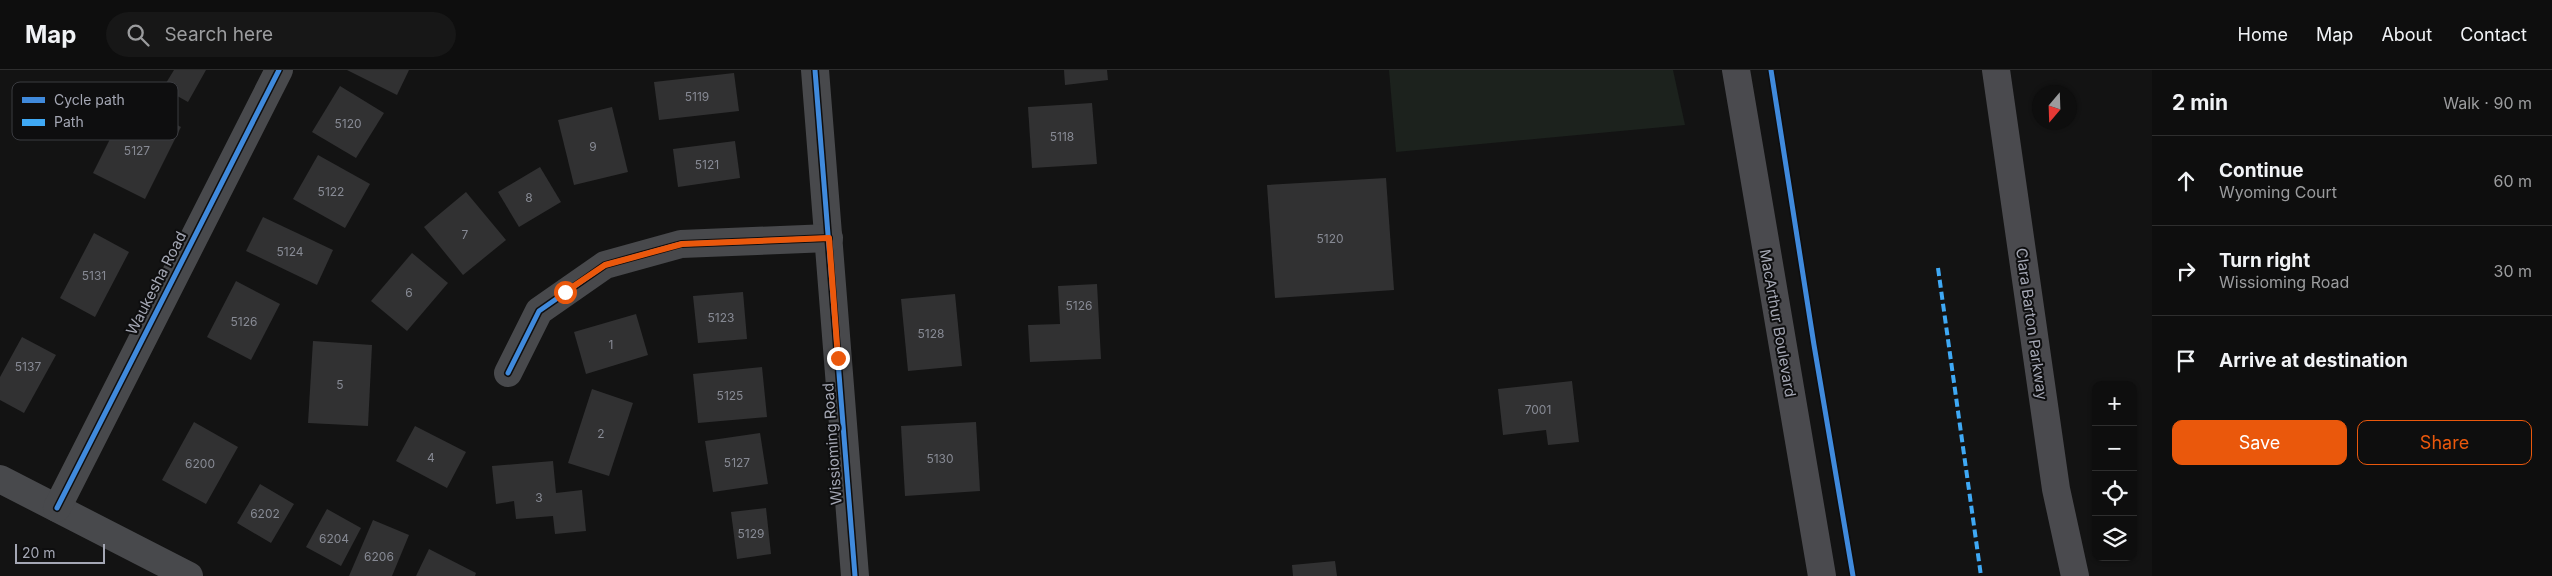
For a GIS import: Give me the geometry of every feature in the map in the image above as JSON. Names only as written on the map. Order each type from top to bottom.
[{"type":"main road","name":"MacArthur Boulevard","points":[[1736,70],[1822,576]]},
{"type":"main road","name":"Clara Barton Parkway","points":[[1996,70],[2056,489],[2075,576]]},
{"type":"street","name":"Waukesha Road","points":[[57,508],[279,70]]},
{"type":"street","name":"Wissioming Road","points":[[815,70],[855,576]]},
{"type":"street","points":[[508,373],[539,311],[605,265],[682,244],[829,238]]},
{"type":"street","points":[[0,479],[189,576]]},
{"type":"shaded area","points":[[1389,70],[1673,70],[1685,125],[1396,152]]},
{"type":"building","points":[[174,70],[206,70],[188,102],[178,96],[178,82],[167,82]]},
{"type":"building","points":[[347,70],[409,70],[397,95]]},
{"type":"building","points":[[1064,70],[1107,70],[1108,80],[1065,85]]},
{"type":"building","points":[[734,73],[739,111],[659,120],[654,82]]},
{"type":"building","points":[[340,86],[384,113],[356,158],[312,132]]},
{"type":"building","points":[[1092,103],[1097,164],[1032,168],[1028,107]]},
{"type":"building","points":[[612,107],[628,172],[574,185],[558,120]]},
{"type":"building","points":[[110,140],[174,140],[145,199],[93,173]]},
{"type":"building","points":[[735,141],[740,178],[678,187],[673,149]]},
{"type":"building","points":[[318,155],[370,184],[345,228],[293,199]]},
{"type":"building","points":[[540,167],[561,202],[519,227],[498,192]]},
{"type":"building","points":[[1386,178],[1394,290],[1275,298],[1267,185]]},
{"type":"building","points":[[466,192],[506,240],[463,275],[424,227]]},
{"type":"building","points":[[263,217],[333,250],[317,285],[246,251]]},
{"type":"building","points":[[94,233],[129,252],[95,317],[60,298]]},
{"type":"building","points":[[412,253],[448,283],[407,331],[371,301]]},
{"type":"building","points":[[236,281],[280,304],[251,360],[207,337]]},
{"type":"building","points":[[1097,284],[1101,359],[1030,362],[1028,325],[1060,324],[1058,286]]},
{"type":"building","points":[[743,292],[747,339],[698,343],[693,296]]},
{"type":"building","points":[[955,294],[962,366],[908,371],[901,299]]},
{"type":"building","points":[[636,314],[648,355],[586,374],[574,332]]},
{"type":"building","points":[[22,337],[56,355],[24,413],[0,400],[0,377]]},
{"type":"building","points":[[313,341],[372,345],[368,426],[308,423]]},
{"type":"building","points":[[762,367],[767,417],[698,423],[693,374]]},
{"type":"building","points":[[1572,381],[1579,442],[1548,445],[1546,430],[1503,435],[1498,389]]},
{"type":"building","points":[[592,389],[633,403],[609,476],[568,463]]},
{"type":"building","points":[[194,422],[238,447],[206,504],[162,480]]},
{"type":"building","points":[[976,422],[980,491],[905,496],[901,426]]},
{"type":"building","points":[[415,426],[466,452],[447,488],[396,461]]},
{"type":"building","points":[[760,433],[768,484],[713,492],[705,441]]},
{"type":"building","points":[[553,461],[556,493],[582,490],[586,531],[555,534],[553,516],[516,519],[514,501],[496,504],[492,466]]},
{"type":"building","points":[[260,484],[294,504],[271,543],[237,523]]},
{"type":"building","points":[[766,508],[771,554],[737,559],[731,512]]},
{"type":"building","points":[[327,509],[361,528],[341,566],[306,547]]},
{"type":"building","points":[[373,520],[409,535],[392,576],[349,576]]},
{"type":"building","points":[[429,549],[476,573],[475,576],[416,576]]},
{"type":"building","points":[[1335,561],[1337,576],[1293,576],[1292,565]]},
{"type":"marked path","points":[[1938,268],[1981,576]]},
{"type":"cycle path","points":[[57,508],[279,70]]},
{"type":"cycle path","points":[[815,70],[855,576]]},
{"type":"cycle path","points":[[1771,70],[1814,345],[1853,576]]},
{"type":"cycle path","points":[[508,373],[539,311],[605,265],[681,244],[829,238]]},
{"type":"route","points":[[565,292],[605,265],[682,244],[829,238],[838,358]]}]
